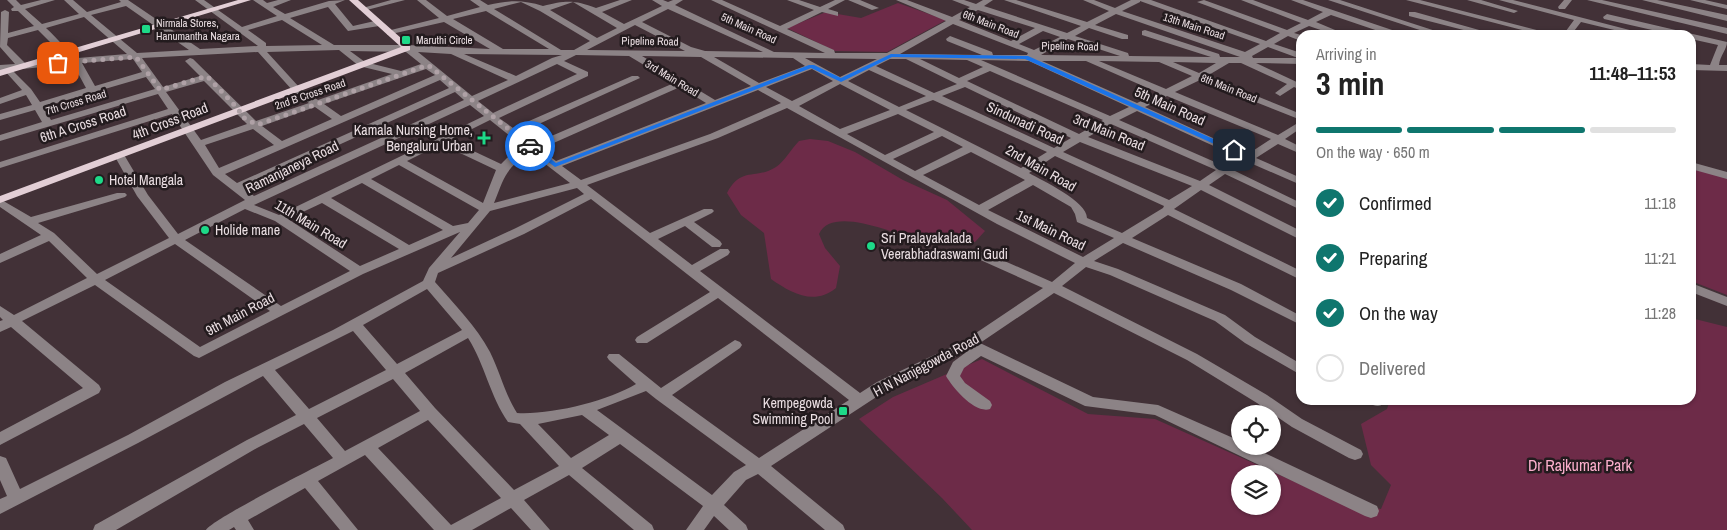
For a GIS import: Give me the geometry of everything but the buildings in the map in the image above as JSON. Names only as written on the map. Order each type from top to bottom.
[{"type":"main road","points":[[23,66],[247,0]]},
{"type":"main road","points":[[352,0],[407,48]]},
{"type":"main road","name":"4th Cross Road","points":[[0,201],[407,48]]},
{"type":"street","points":[[11,0],[62,46],[65,53],[76,61],[91,88]]},
{"type":"street","points":[[23,66],[12,56],[3,42],[3,13],[51,0]]},
{"type":"street","name":"11th Main Road","points":[[68,0],[136,57],[199,144],[217,174],[250,203],[279,219],[359,270]]},
{"type":"street","points":[[199,0],[215,9],[264,45],[260,49]]},
{"type":"street","points":[[257,0],[362,64],[402,74]]},
{"type":"street","points":[[266,6],[287,0]]},
{"type":"street","points":[[243,29],[341,0]]},
{"type":"street","points":[[363,9],[401,0]]},
{"type":"street","points":[[421,0],[446,19],[500,51]]},
{"type":"street","points":[[279,219],[441,140],[585,74],[474,0]]},
{"type":"street","points":[[390,33],[521,0],[543,9],[597,42]]},
{"type":"street","points":[[543,9],[572,0]]},
{"type":"street","points":[[576,0],[624,28]]},
{"type":"street","points":[[596,11],[628,0]]},
{"type":"street","name":"5th Main Road","points":[[656,0],[768,52],[777,54]]},
{"type":"street","name":"Ramanjaneya Road","points":[[6,324],[250,203],[514,79],[557,56],[576,52],[679,0]]},
{"type":"street","points":[[715,0],[831,52],[843,55]]},
{"type":"street","points":[[791,0],[835,14]]},
{"type":"street","points":[[780,29],[840,0]]},
{"type":"street","points":[[852,0],[875,8]]},
{"type":"street","points":[[900,0],[950,20]]},
{"type":"street","points":[[956,0],[1136,58]]},
{"type":"street","points":[[400,161],[486,209],[579,184],[714,136],[785,105],[792,105],[891,56],[950,20],[989,0]]},
{"type":"street","points":[[1008,0],[1125,37]]},
{"type":"street","name":"13th Main Road","points":[[1087,0],[1244,58]]},
{"type":"street","points":[[1031,55],[1138,0]]},
{"type":"street","points":[[1143,0],[1296,54]]},
{"type":"street","points":[[1162,7],[1174,0]]},
{"type":"street","points":[[1244,0],[1329,30]]},
{"type":"street","points":[[1332,0],[1426,30]]},
{"type":"street","points":[[1410,0],[1532,30]]},
{"type":"street","points":[[1472,0],[1618,30]]},
{"type":"street","points":[[1503,0],[1598,30]]},
{"type":"street","points":[[1591,0],[1727,31]]},
{"type":"street","points":[[1646,0],[1682,4],[1727,18]]},
{"type":"street","points":[[1694,0],[1727,7]]},
{"type":"street","points":[[1302,1],[1383,30]]},
{"type":"street","points":[[3,42],[40,27],[125,2],[198,52]]},
{"type":"street","points":[[1201,2],[1296,36]]},
{"type":"street","points":[[329,3],[351,29],[379,23]]},
{"type":"street","points":[[1672,30],[1682,4]]},
{"type":"street","points":[[1244,58],[1287,33],[1331,12]]},
{"type":"street","points":[[1586,12],[1659,30]]},
{"type":"street","points":[[1412,14],[1474,30]]},
{"type":"street","name":"6th Main Road","points":[[950,20],[1012,44],[1031,55]]},
{"type":"street","points":[[635,22],[688,49],[701,53],[792,105]]},
{"type":"street","points":[[1571,30],[1576,22]]},
{"type":"street","points":[[1012,44],[1042,28]]},
{"type":"street","points":[[1145,33],[1227,60]]},
{"type":"street","points":[[1696,37],[1725,44],[1715,60],[1714,67]]},
{"type":"street","points":[[950,39],[996,57]]},
{"type":"street","points":[[3,71],[23,66],[76,61],[260,49],[407,48],[500,51],[557,56]]},
{"type":"street","points":[[407,48],[470,100],[859,400]]},
{"type":"street","points":[[260,49],[296,89],[340,120]]},
{"type":"street","points":[[450,50],[514,79]]},
{"type":"street","name":"Pipeline Road","points":[[576,52],[996,57],[1031,55],[1052,58],[1227,60],[1244,58],[1266,61],[1296,61]]},
{"type":"street","name":"3rd Main Road","points":[[630,52],[714,104]]},
{"type":"street","points":[[793,54],[812,66],[841,80]]},
{"type":"street","name":"5th Main Road","points":[[1031,55],[1138,107],[1296,180]]},
{"type":"street","name":"3rd Main Road","points":[[905,56],[1080,138],[1200,185],[1296,233]]},
{"type":"street","points":[[966,56],[989,68],[1224,170],[1296,205]]},
{"type":"street","points":[[1083,58],[1296,148]]},
{"type":"street","points":[[1244,58],[1296,84]]},
{"type":"street","name":"8th Main Road","points":[[1158,59],[1296,116]]},
{"type":"street","points":[[1021,172],[1054,151],[1200,77],[1227,60]]},
{"type":"street","points":[[190,61],[239,110],[241,116],[257,125],[281,145]]},
{"type":"street","name":"2nd B Cross Road","points":[[199,144],[318,105],[428,65]]},
{"type":"street","points":[[555,165],[812,66]]},
{"type":"street","name":"Sindunadi Road","points":[[868,66],[1054,151],[1169,208]]},
{"type":"street","points":[[1696,66],[1727,68]]},
{"type":"street","points":[[840,133],[935,97],[989,68]]},
{"type":"street","points":[[3,71],[28,92],[48,124]]},
{"type":"street","points":[[0,117],[36,104],[148,73]]},
{"type":"street","name":"7th Cross Road","points":[[0,138],[207,76]]},
{"type":"street","points":[[217,174],[441,76]]},
{"type":"street","points":[[512,132],[635,78]]},
{"type":"street","name":"2nd Main Road","points":[[841,80],[1021,172],[1075,205],[1081,214],[1081,220],[1236,287],[1296,318]]},
{"type":"street","points":[[430,277],[470,226],[486,209],[502,170],[511,160],[532,148],[682,83]]},
{"type":"street","points":[[1280,94],[1296,86]]},
{"type":"street","points":[[235,188],[456,88]]},
{"type":"street","points":[[0,101],[28,92]]},
{"type":"street","name":"1st Main Road","points":[[792,105],[885,159],[979,210],[1084,262],[1114,272],[1220,318],[1250,340],[1296,367]]},
{"type":"street","name":"6th A Cross Road","points":[[0,165],[174,110]]},
{"type":"street","name":"H N Nanjegowda Road","points":[[694,530],[712,505],[740,476],[759,466],[882,386],[974,347],[1084,262],[1169,208],[1200,185],[1250,157],[1296,127]]},
{"type":"street","points":[[885,159],[943,132]]},
{"type":"street","points":[[441,140],[502,170]]},
{"type":"street","points":[[915,175],[972,147]]},
{"type":"street","points":[[119,155],[143,196],[177,240],[279,311]]},
{"type":"street","points":[[1696,166],[1727,176]]},
{"type":"street","points":[[362,178],[452,231]]},
{"type":"street","points":[[979,210],[1033,180]]},
{"type":"street","points":[[0,507],[133,439],[265,368],[355,324],[430,277],[592,194]]},
{"type":"street","points":[[31,222],[121,195]]},
{"type":"street","points":[[322,198],[408,250]]},
{"type":"street","name":"9th Main Road","points":[[0,201],[50,236],[96,280],[199,353],[359,270],[452,231],[470,226]]},
{"type":"street","points":[[1169,208],[1296,273]]},
{"type":"street","points":[[649,238],[708,211]]},
{"type":"street","points":[[686,221],[720,248],[691,271]]},
{"type":"street","points":[[0,259],[50,236]]},
{"type":"street","points":[[980,255],[1053,287],[1192,357],[1262,399],[1297,423],[1355,454]]},
{"type":"street","points":[[430,277],[471,330],[488,362],[500,390],[505,409],[513,418],[525,420],[586,410],[639,389],[646,384]]},
{"type":"street","points":[[1696,289],[1727,302]]},
{"type":"street","points":[[642,340],[719,292]]},
{"type":"street","points":[[0,310],[6,324],[94,389],[0,439]]},
{"type":"street","points":[[355,324],[430,412],[542,530]]},
{"type":"street","points":[[101,530],[252,444],[396,371],[471,330]]},
{"type":"street","points":[[661,395],[735,345]]},
{"type":"street","points":[[985,405],[960,387],[953,376],[958,365],[974,347],[1090,402],[1158,410],[1324,487],[1370,511]]},
{"type":"street","points":[[614,357],[646,384],[759,466],[837,530]]},
{"type":"street","points":[[265,368],[343,459]]},
{"type":"street","points":[[586,410],[712,505],[740,530]]},
{"type":"street","points":[[214,530],[241,524],[306,479],[430,412]]},
{"type":"street","points":[[525,420],[570,467],[646,530]]},
{"type":"street","points":[[457,530],[570,467],[620,436]]},
{"type":"street","points":[[367,446],[444,530]]},
{"type":"street","points":[[0,462],[16,498]]},
{"type":"street","points":[[306,479],[350,530]]},
{"type":"green space","points":[[898,3],[946,20],[887,52],[835,51],[787,28],[826,12],[861,18]]},
{"type":"green space","points":[[810,139],[828,141],[855,152],[903,180],[947,200],[985,231],[975,242],[953,243],[923,241],[864,224],[837,222],[826,226],[819,234],[825,248],[840,266],[836,288],[828,293],[811,297],[786,289],[771,279],[764,233],[741,215],[727,193],[738,179],[743,176],[769,171],[782,162],[799,141]]},
{"type":"green space","points":[[1696,168],[1727,177],[1727,295],[1696,283]]},
{"type":"green space","name":"Dr Rajkumar Park","points":[[1696,319],[1727,327],[1727,530],[972,530],[942,498],[859,419],[893,397],[982,359],[1088,414],[1155,419],[1231,453],[1231,455],[1257,465],[1231,465],[1231,515],[1281,515],[1281,476],[1333,499],[1381,509],[1391,485],[1371,465],[1361,424],[1387,409],[1388,405],[1696,405]]},
{"type":"way so far","points":[[58,63],[136,57],[160,90],[207,76],[239,110],[241,116],[257,125],[428,65],[530,146]]},
{"type":"place","name":"Nirmala Stores, Hanumantha Nagara","points":[[146,29]]},
{"type":"place","name":"Maruthi Circle","points":[[406,40]]},
{"type":"place","name":"Kamala Nursing Home, Bengaluru Urban","points":[[484,138]]},
{"type":"place","name":"Hotel Mangala","points":[[99,180]]},
{"type":"place","name":"Holide mane","points":[[205,230]]},
{"type":"place","name":"Sri Pralayakalada Veerabhadraswami Gudi","points":[[871,246]]},
{"type":"place","name":"Kempegowda Swimming Pool","points":[[843,411]]},
{"type":"route","points":[[530,146],[555,165],[812,66],[841,80],[891,56],[1026,57],[1234,150]]}]
